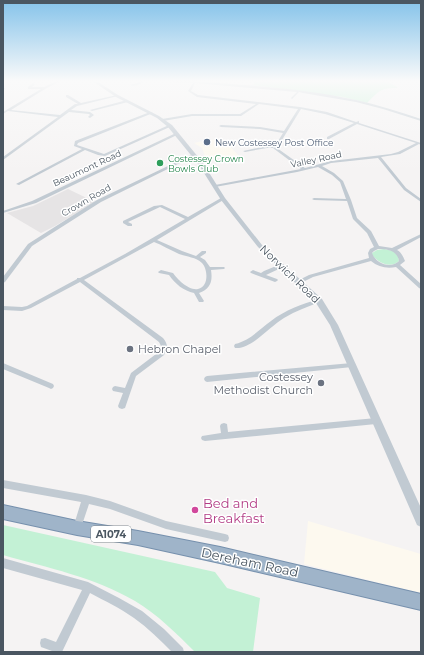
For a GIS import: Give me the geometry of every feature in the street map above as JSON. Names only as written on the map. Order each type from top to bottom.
[{"type":"highway","name":"Dereham Road","points":[[3,512],[77,528],[138,538],[220,555],[421,602]]},
{"type":"street","points":[[3,113],[8,111],[61,116]]},
{"type":"street","points":[[3,159],[68,111],[96,114]]},
{"type":"street","points":[[91,113],[98,111]]},
{"type":"street","name":"Norwich Road","points":[[146,111],[163,120],[170,126],[194,155],[223,199],[260,246],[319,301],[327,312],[421,521]]},
{"type":"street","points":[[163,120],[187,115],[241,115],[248,111]]},
{"type":"street","points":[[276,147],[298,111]]},
{"type":"street","points":[[313,111],[358,122],[420,143]]},
{"type":"street","points":[[389,111],[421,120]]},
{"type":"street","points":[[151,113],[90,136],[75,144],[84,149],[104,155],[170,126]]},
{"type":"street","points":[[402,117],[407,115]]},
{"type":"street","points":[[328,138],[358,122]]},
{"type":"street","points":[[221,126],[260,128],[285,132]]},
{"type":"street","name":"Beaumont Road","points":[[3,212],[34,202],[177,134]]},
{"type":"street","name":"Valley Road","points":[[215,186],[318,165],[399,153],[420,143]]},
{"type":"street","points":[[248,151],[276,147]]},
{"type":"street","points":[[276,147],[276,150],[304,169]]},
{"type":"street","points":[[18,184],[84,149]]},
{"type":"street","name":"Crown Road","points":[[3,281],[30,245],[99,201],[194,155]]},
{"type":"street","points":[[379,156],[405,190],[421,201]]},
{"type":"street","points":[[318,165],[339,178],[342,182],[355,219],[369,232],[377,248]]},
{"type":"street","points":[[3,308],[22,309],[29,307],[79,279],[97,272],[223,199]]},
{"type":"street","points":[[314,199],[349,200]]},
{"type":"street","points":[[130,225],[122,221],[160,206],[188,219]]},
{"type":"street","points":[[392,250],[421,235]]},
{"type":"street","points":[[154,240],[176,251],[204,261],[209,270],[210,278],[204,288],[196,292],[191,292],[178,282],[174,273],[162,272]]},
{"type":"street","points":[[377,248],[392,250],[402,258],[400,263],[397,265],[386,266],[375,262],[369,255],[370,252],[377,248]]},
{"type":"street","points":[[196,258],[204,252]]},
{"type":"street","points":[[299,282],[311,276],[371,259]]},
{"type":"street","points":[[397,265],[421,288]]},
{"type":"street","points":[[262,276],[266,272],[281,266]]},
{"type":"street","points":[[209,270],[222,268]]},
{"type":"street","points":[[253,272],[275,280]]},
{"type":"street","points":[[79,279],[161,340],[164,344],[165,349],[162,353],[132,375],[122,406]]},
{"type":"street","points":[[196,292],[202,301]]},
{"type":"street","points":[[237,346],[249,342],[283,316],[319,301]]},
{"type":"street","points":[[207,379],[352,365]]},
{"type":"street","points":[[3,366],[51,386]]},
{"type":"street","points":[[115,390],[127,391]]},
{"type":"street","points":[[205,438],[376,421]]},
{"type":"street","points":[[224,426],[225,436]]},
{"type":"street","name":"Dereham Road","points":[[3,484],[86,499],[110,505],[166,525],[225,538]]},
{"type":"street","points":[[77,528],[86,499]]},
{"type":"street","points":[[3,563],[88,587],[116,600],[138,615],[160,633],[179,652]]},
{"type":"street","points":[[45,642],[58,650],[88,587]]},
{"type":"shaded area","points":[[223,139],[240,157],[206,159],[202,148],[194,143],[207,140]]},
{"type":"shaded area","points":[[68,189],[95,202],[41,233],[7,213],[33,206]]},
{"type":"shaded area","points":[[308,521],[421,554],[421,593],[304,564]]},
{"type":"green space","points":[[384,249],[393,251],[398,256],[399,261],[392,265],[388,265],[381,263],[372,255],[372,253],[377,250]]},
{"type":"green space","points":[[3,525],[215,572],[227,588],[260,598],[253,652],[195,652],[159,618],[135,601],[87,579],[3,555]]},
{"type":"place","name":"New Costessey Post Office","points":[[207,142]]},
{"type":"place","name":"Costessey Crown Bowls Club","points":[[160,163]]},
{"type":"place","name":"Hebron Chapel","points":[[130,349]]},
{"type":"place","name":"Costessey Methodist Church","points":[[321,383]]},
{"type":"place","name":"Bed and Breakfast","points":[[195,510]]}]
